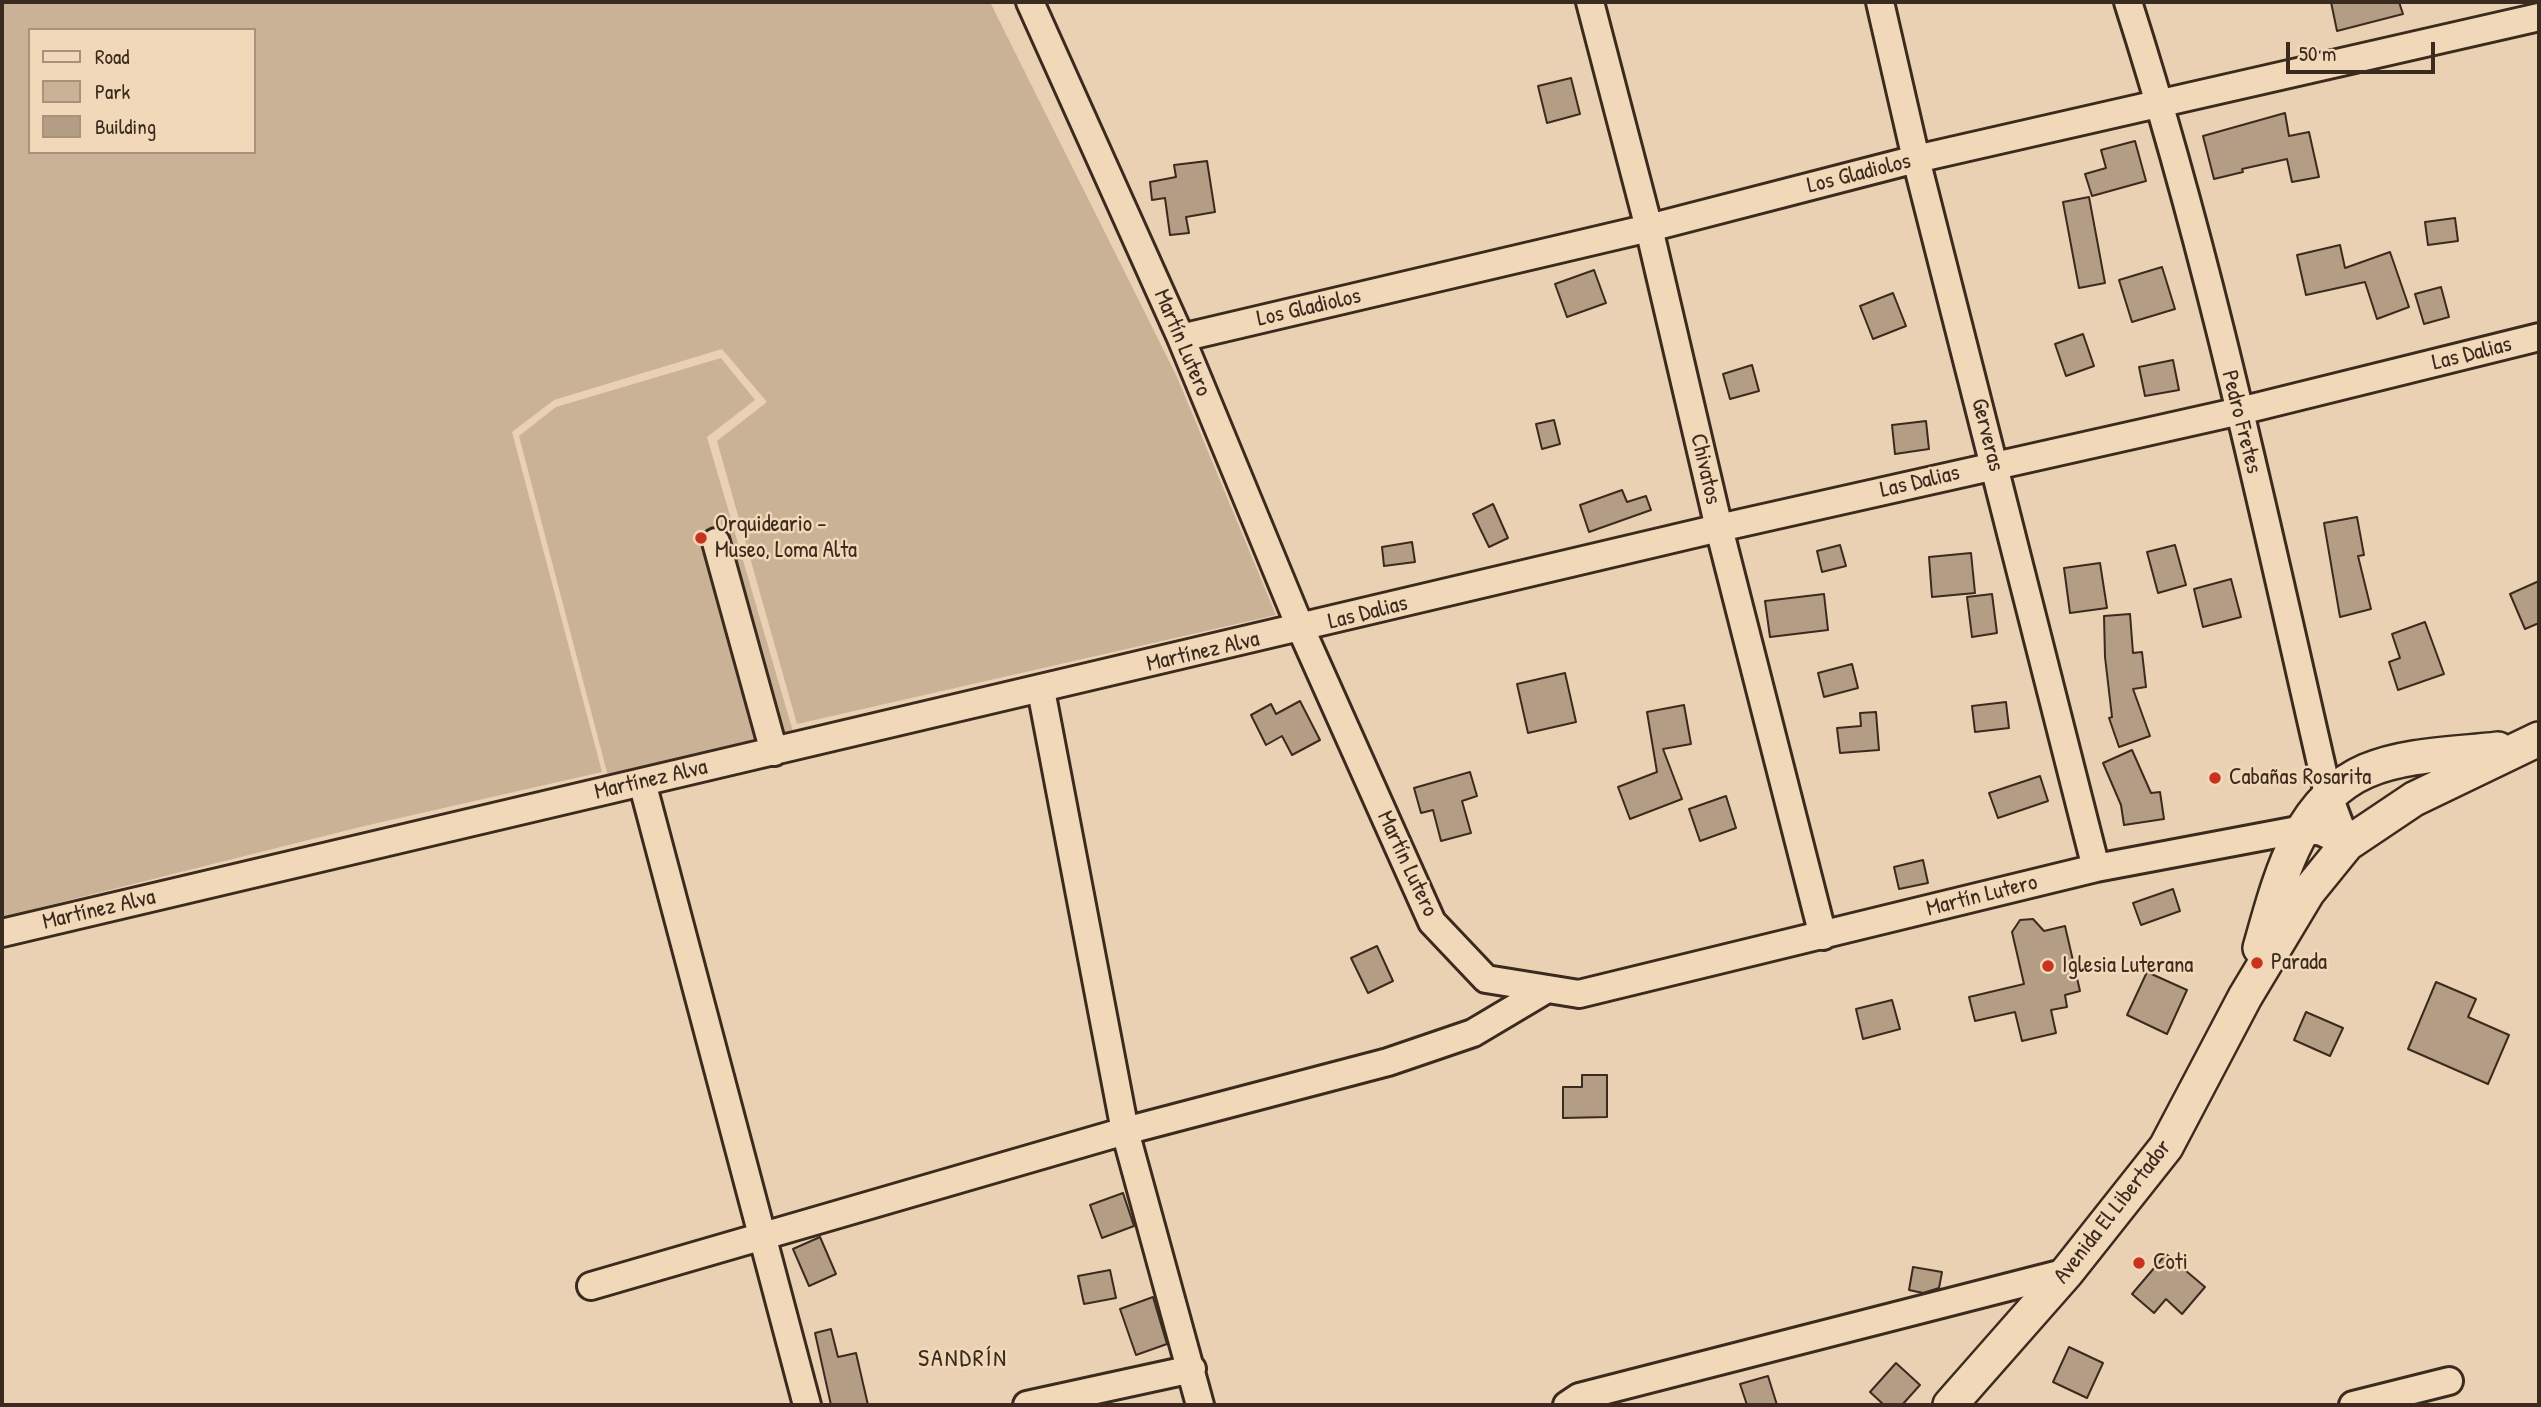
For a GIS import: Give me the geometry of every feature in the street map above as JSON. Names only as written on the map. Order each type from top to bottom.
[{"type":"main road","name":"Avenida El Libertador","points":[[2245,997],[2281,876],[2303,829],[2328,794],[2366,771],[2403,761],[2531,743]]},
{"type":"main road","name":"Avenida El Libertador","points":[[1950,1405],[2067,1272],[2166,1147],[2245,997],[2308,892],[2347,844],[2414,799],[2531,743]]},
{"type":"street","name":"Martín Lutero","points":[[1030,2],[1181,338],[1301,629],[1432,922],[1486,979],[1579,994],[2096,868],[2303,829],[2322,832],[2347,844]]},
{"type":"street","name":"Chivatos","points":[[1590,2],[1649,228],[1719,528],[1823,936]]},
{"type":"street","name":"Gerveras","points":[[1880,2],[1916,159],[2096,868]]},
{"type":"street","name":"Pedro Fretes","points":[[2128,2],[2160,102],[2239,411],[2328,794],[2347,844]]},
{"type":"street","name":"Los Gladiolos","points":[[1181,338],[1649,228],[1916,159],[2539,17]]},
{"type":"street","name":"Las Dalias","points":[[1301,629],[1719,528],[2239,411],[2539,337]]},
{"type":"street","points":[[716,542],[774,752]]},
{"type":"street","name":"Martínez Alva","points":[[2,933],[1301,629]]},
{"type":"street","points":[[1041,690],[1125,1131],[1200,1405]]},
{"type":"street","points":[[642,782],[807,1405]]},
{"type":"street","points":[[592,1286],[1125,1131],[1388,1062],[1461,1037],[1547,989]]},
{"type":"street","points":[[1567,1405],[1579,1396],[2067,1272]]},
{"type":"street","points":[[1027,1405],[1192,1369]]},
{"type":"street","points":[[2353,1405],[2449,1381]]},
{"type":"green space","points":[[2,2],[990,2],[1177,377],[1276,615],[797,724],[717,441],[767,402],[722,349],[554,400],[512,432],[602,772],[360,827],[2,917]]},
{"type":"green space","points":[[721,358],[755,400],[707,437],[794,735],[609,780],[519,436],[556,407]]},
{"type":"building","points":[[2331,2],[2399,2],[2403,14],[2337,31]]},
{"type":"building","points":[[1571,78],[1580,114],[1547,123],[1538,86]]},
{"type":"building","points":[[2285,113],[2289,136],[2309,132],[2319,177],[2292,182],[2287,159],[2242,169],[2243,172],[2214,179],[2203,136]]},
{"type":"building","points":[[2135,141],[2146,181],[2092,196],[2085,174],[2106,168],[2101,150]]},
{"type":"building","points":[[1207,161],[1215,212],[1186,217],[1189,233],[1170,235],[1165,198],[1152,200],[1150,182],[1176,177],[1174,165]]},
{"type":"building","points":[[2089,197],[2105,283],[2079,288],[2063,202]]},
{"type":"building","points":[[2455,218],[2458,241],[2428,245],[2425,222]]},
{"type":"building","points":[[2340,245],[2345,268],[2390,252],[2409,307],[2377,319],[2365,282],[2306,295],[2297,255]]},
{"type":"building","points":[[2162,267],[2175,309],[2132,322],[2119,280]]},
{"type":"building","points":[[1594,270],[1606,303],[1567,317],[1555,284]]},
{"type":"building","points":[[2441,287],[2449,317],[2424,324],[2415,294]]},
{"type":"building","points":[[1893,293],[1906,326],[1873,339],[1860,306]]},
{"type":"building","points":[[2083,334],[2094,366],[2066,376],[2055,344]]},
{"type":"building","points":[[2173,360],[2179,390],[2145,396],[2139,367]]},
{"type":"building","points":[[1752,365],[1759,391],[1730,399],[1723,374]]},
{"type":"building","points":[[1554,420],[1560,444],[1542,449],[1536,424]]},
{"type":"building","points":[[1926,421],[1929,449],[1895,454],[1892,425]]},
{"type":"building","points":[[1622,490],[1627,502],[1646,496],[1651,510],[1589,532],[1580,505]]},
{"type":"building","points":[[1493,504],[1508,538],[1489,547],[1473,514]]},
{"type":"building","points":[[2357,517],[2364,555],[2358,556],[2371,609],[2340,617],[2324,523]]},
{"type":"building","points":[[1412,542],[1415,562],[1384,566],[1382,547]]},
{"type":"building","points":[[1840,545],[1846,566],[1822,572],[1817,551]]},
{"type":"building","points":[[2175,545],[2186,585],[2158,593],[2147,552]]},
{"type":"building","points":[[1971,553],[1975,593],[1932,597],[1929,557]]},
{"type":"building","points":[[2100,563],[2107,608],[2070,613],[2064,568]]},
{"type":"building","points":[[2231,579],[2241,617],[2203,627],[2194,589]]},
{"type":"building","points":[[2539,581],[2539,623],[2525,629],[2510,594]]},
{"type":"building","points":[[1824,594],[1828,630],[1770,637],[1765,601]]},
{"type":"building","points":[[1992,594],[1997,633],[1972,637],[1967,597]]},
{"type":"building","points":[[2130,614],[2133,653],[2142,652],[2146,687],[2133,689],[2150,736],[2119,747],[2109,718],[2112,717],[2105,657],[2104,616]]},
{"type":"building","points":[[2425,622],[2444,674],[2398,690],[2389,662],[2400,658],[2392,634]]},
{"type":"building","points":[[1852,664],[1858,688],[1824,697],[1818,673]]},
{"type":"building","points":[[1565,673],[1576,722],[1528,733],[1517,684]]},
{"type":"building","points":[[1300,701],[1320,740],[1292,755],[1282,736],[1266,745],[1251,715],[1271,704],[1276,714]]},
{"type":"building","points":[[2006,702],[2009,728],[1975,732],[1972,706]]},
{"type":"building","points":[[1684,705],[1691,744],[1663,749],[1682,799],[1630,819],[1618,787],[1657,772],[1647,712]]},
{"type":"building","points":[[1876,712],[1879,750],[1840,753],[1837,728],[1861,726],[1860,713]]},
{"type":"building","points":[[2132,750],[2151,793],[2160,792],[2164,819],[2124,825],[2121,805],[2103,763]]},
{"type":"building","points":[[1470,772],[1477,796],[1462,801],[1471,833],[1441,841],[1433,810],[1421,813],[1414,788]]},
{"type":"building","points":[[2040,776],[2048,801],[1998,818],[1989,793]]},
{"type":"building","points":[[1726,796],[1736,828],[1700,841],[1689,809]]},
{"type":"building","points":[[1923,860],[1928,883],[1899,889],[1894,867]]},
{"type":"building","points":[[2173,889],[2180,911],[2141,925],[2133,903]]},
{"type":"building","points":[[2033,919],[2044,931],[2065,926],[2080,991],[2065,995],[2067,1007],[2051,1010],[2056,1033],[2022,1041],[2015,1012],[1975,1021],[1969,997],[2024,984],[2012,932],[2020,920]]},
{"type":"building","points":[[1377,946],[1393,981],[1368,993],[1351,958]]},
{"type":"building","points":[[2147,972],[2187,990],[2167,1034],[2127,1015]]},
{"type":"building","points":[[2436,982],[2476,999],[2468,1017],[2509,1035],[2488,1084],[2408,1049]]},
{"type":"building","points":[[1892,1000],[1900,1029],[1863,1039],[1856,1009]]},
{"type":"building","points":[[2306,1012],[2343,1028],[2330,1056],[2294,1040]]},
{"type":"building","points":[[1582,1075],[1607,1075],[1607,1117],[1563,1118],[1563,1087],[1582,1087]]},
{"type":"building","points":[[1123,1193],[1134,1226],[1102,1238],[1090,1205]]},
{"type":"building","points":[[820,1237],[836,1274],[809,1286],[793,1249]]},
{"type":"building","points":[[2166,1254],[2205,1287],[2182,1314],[2166,1299],[2154,1313],[2132,1294]]},
{"type":"building","points":[[1913,1267],[1942,1272],[1939,1288],[1923,1293],[1909,1290]]},
{"type":"building","points":[[1110,1270],[1116,1298],[1084,1304],[1078,1276]]},
{"type":"building","points":[[1153,1297],[1167,1344],[1136,1355],[1120,1309]]},
{"type":"building","points":[[831,1329],[838,1357],[856,1353],[868,1405],[831,1405],[815,1333]]},
{"type":"building","points":[[2069,1347],[2103,1363],[2087,1398],[2053,1382]]},
{"type":"building","points":[[1896,1363],[1920,1385],[1902,1405],[1884,1405],[1870,1392]]},
{"type":"building","points":[[1768,1376],[1777,1405],[1747,1405],[1740,1384]]},
{"type":"place","name":"Orquideario - Museo, Loma Alta","points":[[701,538]]},
{"type":"place","name":"Cabañas Rosarita","points":[[2215,778]]},
{"type":"place","name":"Parada","points":[[2257,963]]},
{"type":"place","name":"Iglesia Luterana","points":[[2048,966]]},
{"type":"place","name":"Coti","points":[[2139,1263]]},
{"type":"district","name":"SANDRÍN","points":[[963,1360]]}]
